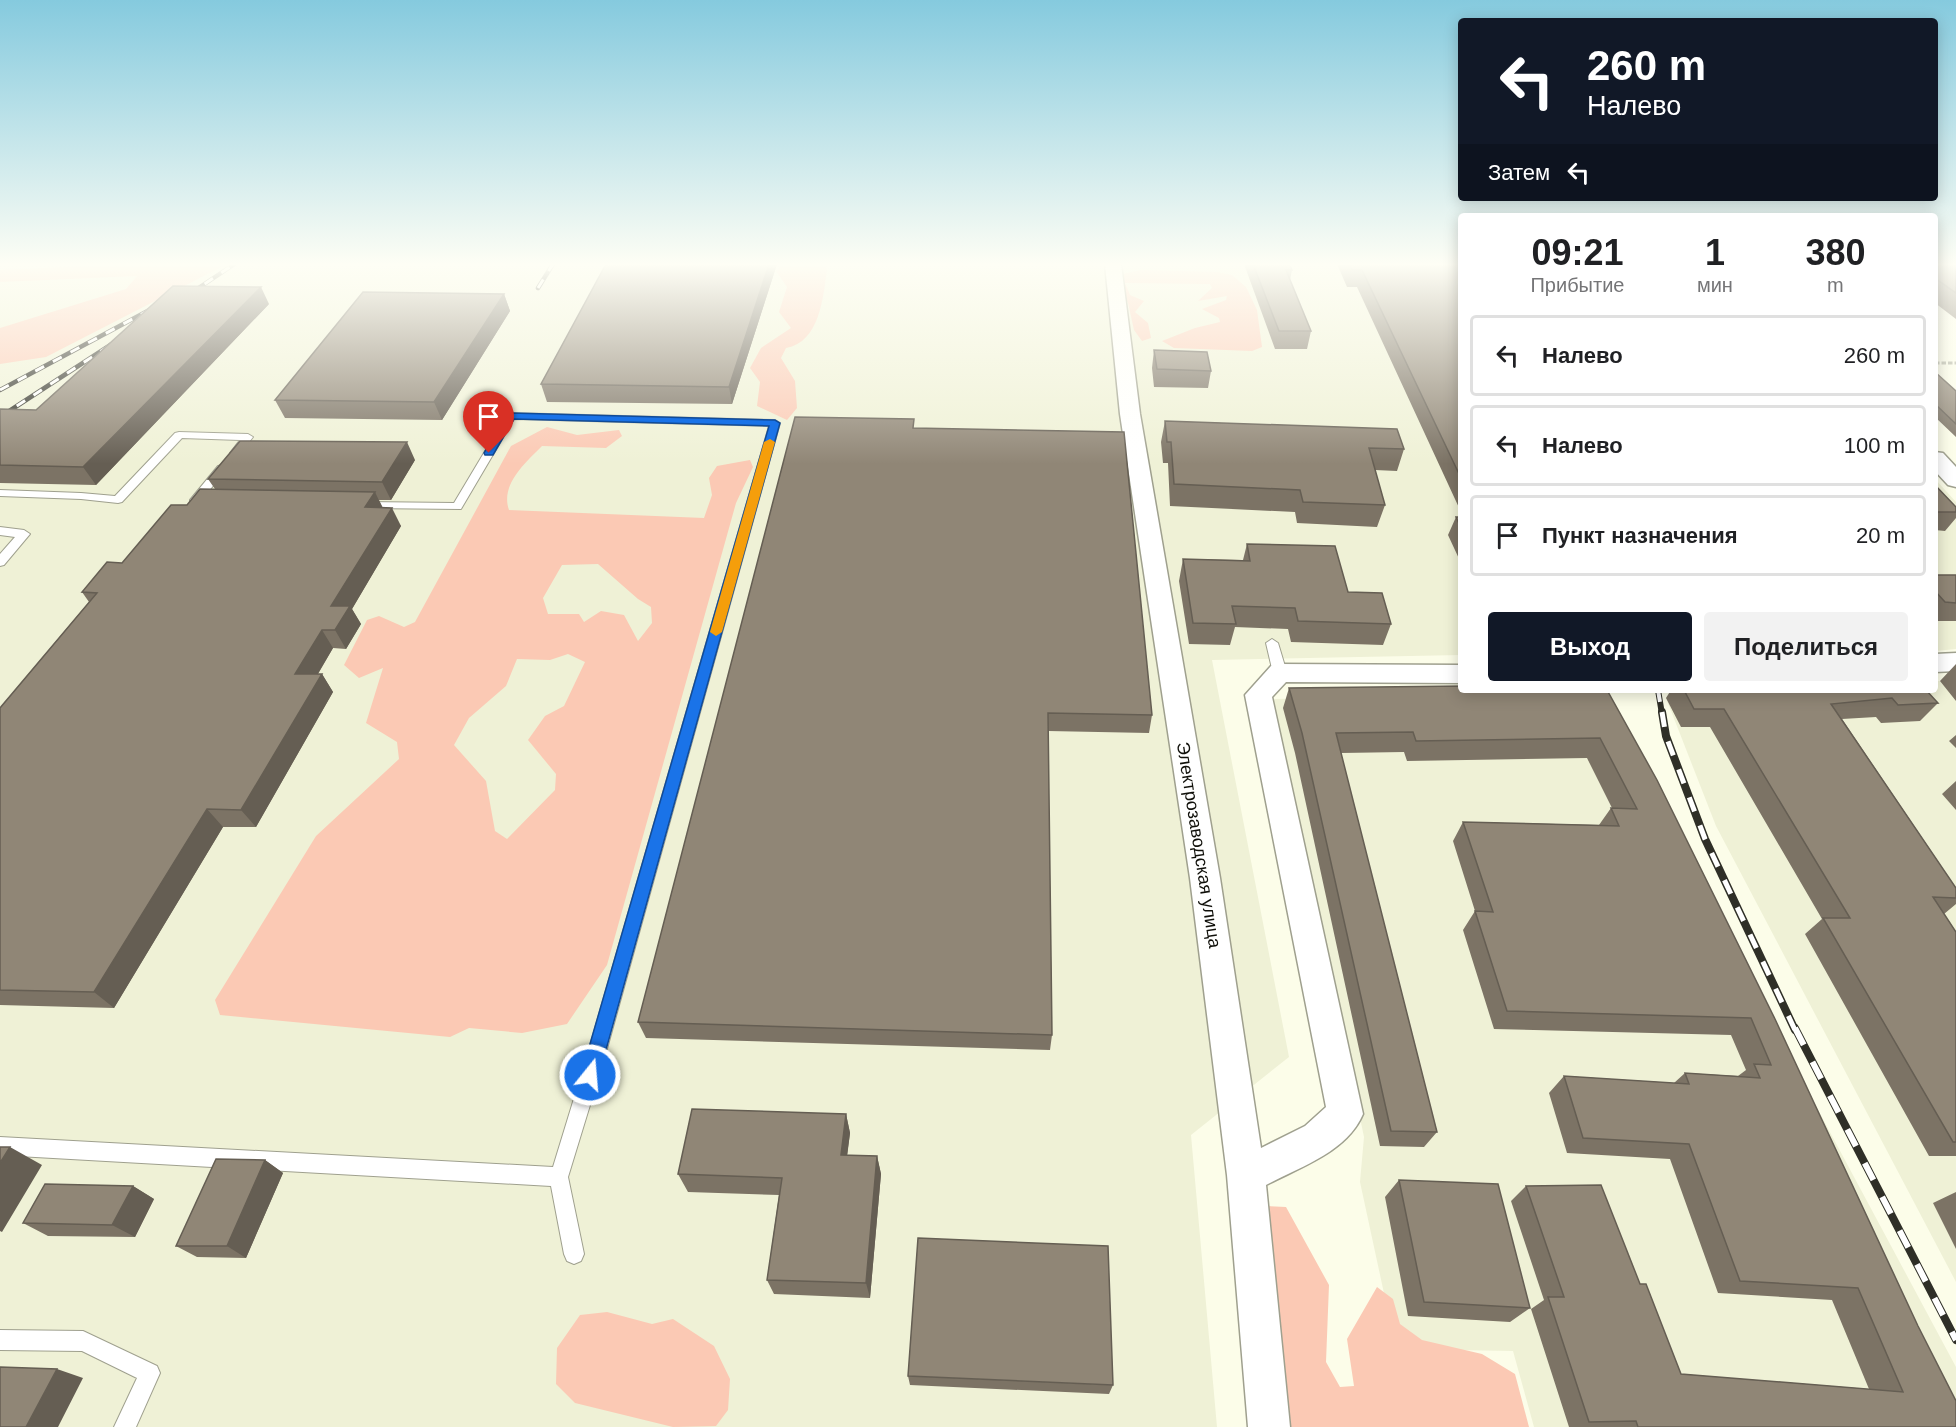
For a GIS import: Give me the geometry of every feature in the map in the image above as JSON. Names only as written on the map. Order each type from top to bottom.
[{"type":"street","name":"Электрозаводская улица","points":[[1121,331],[1130,414],[1205,878],[1246,1175],[1269,1427]]},
{"type":"street","points":[[1938,461],[1956,480]]},
{"type":"street","points":[[1938,663],[1956,662]]},
{"type":"street","points":[[1246,1175],[1318,1139],[1345,1114],[1258,695],[1280,673],[1458,674]]},
{"type":"lane","points":[[349,505],[457,507],[511,416],[775,423],[560,1177],[574,1254]]},
{"type":"lane","points":[[0,493],[81,496],[118,500],[179,435],[248,437],[194,502],[206,502]]},
{"type":"lane","points":[[0,531],[24,534],[0,562]]},
{"type":"lane","points":[[1272,643],[1280,673]]},
{"type":"lane","points":[[0,1146],[560,1177]]},
{"type":"lane","points":[[0,1340],[83,1341],[150,1373],[125,1427]]},
{"type":"path","points":[[1938,363],[1956,363]]},
{"type":"shaded area","points":[[0,331],[1458,331],[1458,655],[1212,660],[1289,1057],[1191,1135],[1217,1427],[0,1427]]},
{"type":"shaded area","points":[[0,331],[97,331],[46,357],[0,364]]},
{"type":"shaded area","points":[[787,331],[811,331],[797,344],[786,348],[781,358],[795,381],[797,408],[787,420],[757,406],[760,382],[750,368],[761,348]]},
{"type":"shaded area","points":[[1134,331],[1150,331],[1151,338],[1142,341]]},
{"type":"shaded area","points":[[1188,331],[1260,331],[1262,347],[1252,351],[1174,348],[1162,341]]},
{"type":"shaded area","points":[[547,427],[577,435],[619,430],[622,436],[606,448],[542,446],[522,467],[511,483],[507,501],[509,510],[704,518],[712,495],[709,478],[717,466],[750,460],[753,467],[736,503],[607,965],[567,1024],[522,1033],[469,1028],[450,1037],[220,1015],[215,1000],[316,836],[399,759],[397,742],[366,723],[383,668],[359,678],[344,665],[367,620],[379,616],[404,627],[415,622],[511,446]],"holes":[[[598,564],[638,599],[651,607],[652,623],[638,641],[624,615],[601,611],[584,622],[579,614],[548,614],[543,598],[562,565]],[[568,654],[585,662],[564,706],[545,716],[528,740],[556,774],[555,790],[507,839],[495,831],[486,781],[454,745],[469,718],[506,686],[517,659],[550,660]]]},
{"type":"shaded area","points":[[1938,482],[1956,502],[1956,649],[1938,651]]},
{"type":"shaded area","points":[[1938,681],[1956,681],[1956,1282],[1716,826],[1666,698],[1763,693],[1938,693]]},
{"type":"shaded area","points":[[1607,693],[1780,1039],[1956,1367],[1956,1427],[1534,1427],[1513,1351],[1396,1349],[1360,1182],[1364,1137],[1273,699]]},
{"type":"shaded area","points":[[1265,1206],[1286,1207],[1329,1285],[1326,1362],[1340,1387],[1354,1386],[1347,1339],[1377,1287],[1393,1299],[1400,1324],[1422,1340],[1482,1354],[1515,1374],[1529,1427],[1282,1427]]},
{"type":"shaded area","points":[[607,1312],[652,1324],[673,1319],[714,1346],[730,1379],[728,1410],[716,1426],[673,1427],[575,1403],[556,1384],[557,1348],[580,1315]]},
{"type":"building","points":[[124,331],[218,331],[83,467],[0,465],[0,409],[36,410]]},
{"type":"building","points":[[332,331],[480,331],[434,402],[275,400]]},
{"type":"building","points":[[570,331],[747,331],[729,387],[541,384]]},
{"type":"building","points":[[1391,331],[1458,331],[1458,472]]},
{"type":"building","points":[[1154,350],[1207,352],[1211,371],[1157,369]]},
{"type":"building","points":[[1938,375],[1956,391],[1956,424],[1938,407]]},
{"type":"building","points":[[795,417],[914,419],[913,428],[1124,432],[1152,715],[1048,713],[1052,1035],[638,1022]]},
{"type":"building","points":[[1165,421],[1397,429],[1404,449],[1369,448],[1385,505],[1303,502],[1300,490],[1174,484],[1171,442],[1167,442]]},
{"type":"building","points":[[240,441],[407,442],[382,482],[208,479]]},
{"type":"building","points":[[1938,488],[1956,507],[1956,512],[1938,512]]},
{"type":"building","points":[[200,489],[375,492],[365,507],[392,508],[331,606],[350,606],[335,630],[322,630],[295,674],[322,674],[241,810],[207,809],[94,992],[0,990],[0,708],[97,593],[82,592],[107,562],[122,563],[171,505],[187,505]]},
{"type":"building","points":[[1247,544],[1335,546],[1348,592],[1382,593],[1391,624],[1298,621],[1295,608],[1232,606],[1236,624],[1193,623],[1183,559],[1250,561]]},
{"type":"building","points":[[1938,575],[1956,575],[1956,603],[1945,602],[1938,594]]},
{"type":"building","points":[[1458,686],[1458,693],[1609,693],[1657,780],[1775,1019],[1918,1326],[1956,1401],[1956,1427],[1638,1427],[1636,1421],[1589,1422],[1548,1297],[1564,1297],[1526,1186],[1601,1185],[1640,1284],[1646,1284],[1681,1374],[1903,1392],[1858,1288],[1740,1281],[1689,1144],[1583,1138],[1564,1076],[1689,1084],[1685,1073],[1760,1078],[1754,1064],[1771,1065],[1751,1018],[1507,1011],[1475,911],[1493,912],[1463,822],[1619,826],[1611,808],[1637,809],[1600,738],[1416,741],[1413,732],[1336,733],[1437,1132],[1391,1131],[1302,733],[1289,688]]},
{"type":"building","points":[[1686,693],[1929,693],[1938,703],[1898,705],[1892,698],[1831,704],[1956,888],[1956,898],[1933,897],[1956,932],[1956,1142],[1953,1142],[1823,918],[1850,918],[1724,709],[1694,709]]},
{"type":"building","points":[[692,1109],[846,1114],[841,1155],[877,1156],[866,1283],[767,1280],[782,1178],[678,1174]]},
{"type":"building","points":[[0,1147],[10,1147],[0,1163]]},
{"type":"building","points":[[216,1159],[265,1160],[227,1246],[176,1246]]},
{"type":"building","points":[[1399,1180],[1498,1184],[1530,1308],[1424,1302]]},
{"type":"building","points":[[45,1184],[133,1186],[112,1225],[23,1223]]},
{"type":"building","points":[[918,1238],[1108,1246],[1113,1385],[908,1376]]},
{"type":"building","points":[[0,1367],[57,1369],[26,1427],[0,1427]]},
{"type":"railway","points":[[0,390],[111,331]]},
{"type":"railway","points":[[0,417],[115,342]]},
{"type":"railway","points":[[1658,693],[1662,714]]},
{"type":"railway","points":[[1662,712],[1666,736],[1705,839],[1795,1030]]},
{"type":"railway","points":[[1795,1028],[1956,1340]]},
{"type":"slow traffic","points":[[716,632],[770,442]]},
{"type":"route","points":[[489,453],[511,416],[775,423],[590,1075]]}]
